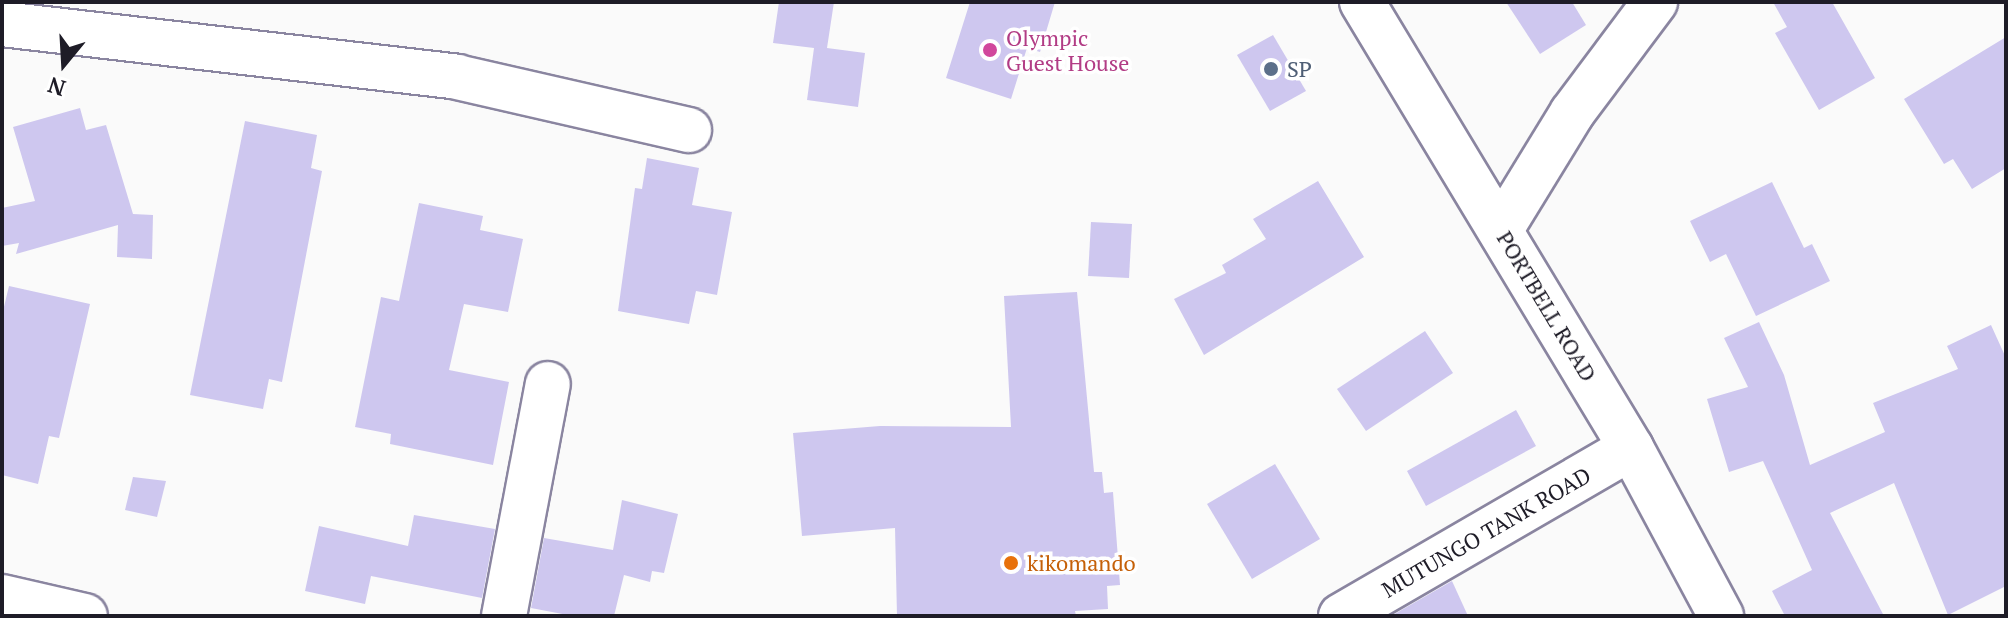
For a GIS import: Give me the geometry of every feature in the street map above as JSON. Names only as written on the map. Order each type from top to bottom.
[{"type":"street","name":"PORTBELL ROAD","points":[[1362,2],[1631,448],[1721,616]]},
{"type":"street","points":[[1501,229],[1572,113],[1655,2]]},
{"type":"street","points":[[2,24],[457,77],[689,130]]},
{"type":"street","points":[[504,616],[548,384]]},
{"type":"street","name":"MUTUNGO TANK ROAD","points":[[1341,616],[1631,448]]},
{"type":"street","points":[[2,597],[59,613]]},
{"type":"building","points":[[779,2],[834,2],[827,48],[865,53],[858,107],[807,100],[814,48],[773,43]]},
{"type":"building","name":"Olympic Guest House","points":[[970,2],[1055,2],[1040,52],[1027,48],[1011,99],[946,78]]},
{"type":"building","points":[[1506,2],[1572,2],[1586,25],[1540,54]]},
{"type":"building","points":[[1773,2],[1832,2],[1875,78],[1819,110],[1775,33],[1787,27]]},
{"type":"building","points":[[1273,35],[1306,91],[1270,111],[1237,55]]},
{"type":"building","points":[[2006,37],[2006,168],[1972,189],[1953,159],[1944,164],[1904,99]]},
{"type":"building","points":[[80,108],[86,130],[106,125],[133,214],[153,215],[152,259],[117,257],[118,225],[16,254],[19,243],[2,246],[2,208],[35,201],[13,127]]},
{"type":"building","points":[[245,121],[317,135],[311,168],[322,171],[282,382],[269,379],[263,409],[190,395]]},
{"type":"building","points":[[647,158],[699,168],[692,205],[732,212],[717,295],[696,291],[689,324],[618,311],[635,188],[642,189]]},
{"type":"building","points":[[1318,181],[1364,257],[1204,355],[1174,299],[1226,273],[1222,265],[1266,239],[1253,219]]},
{"type":"building","points":[[1772,182],[1804,248],[1812,244],[1830,281],[1756,316],[1726,254],[1710,262],[1690,221]]},
{"type":"building","points":[[419,203],[483,216],[480,230],[523,239],[508,312],[464,304],[449,370],[509,382],[493,465],[390,444],[391,434],[355,427],[381,297],[399,301]]},
{"type":"building","points":[[1091,222],[1132,224],[1129,278],[1088,276]]},
{"type":"building","points":[[9,286],[90,304],[59,438],[49,436],[38,484],[2,475],[2,315]]},
{"type":"building","points":[[1077,292],[1094,472],[1102,472],[1104,493],[1113,492],[1120,585],[1107,586],[1108,609],[1075,611],[1076,616],[897,616],[895,528],[802,536],[793,433],[880,426],[1011,427],[1004,296]]},
{"type":"building","points":[[1759,322],[1784,375],[1810,465],[1885,432],[1873,403],[1958,369],[1947,346],[1991,325],[2006,358],[2006,586],[1948,615],[1894,483],[1830,513],[1884,616],[1785,616],[1772,591],[1812,570],[1763,461],[1729,472],[1707,399],[1748,387],[1724,338]]},
{"type":"building","points":[[1425,331],[1453,373],[1366,431],[1337,389]]},
{"type":"building","points":[[1516,410],[1536,446],[1426,506],[1407,471]]},
{"type":"building","points":[[1275,464],[1320,539],[1252,579],[1207,504]]},
{"type":"building","points":[[133,477],[166,481],[157,517],[125,510]]},
{"type":"building","points":[[622,500],[678,514],[664,573],[652,571],[650,582],[624,575],[614,616],[573,616],[531,608],[544,538],[613,550]]},
{"type":"building","points":[[414,515],[495,529],[482,598],[371,576],[365,604],[305,591],[319,526],[408,546]]},
{"type":"building","points":[[1452,581],[1468,616],[1391,616]]},
{"type":"place","name":"Olympic Guest House","points":[[990,50]]},
{"type":"place","name":"SP","points":[[1271,69]]},
{"type":"place","name":"kikomando","points":[[1011,563]]}]
